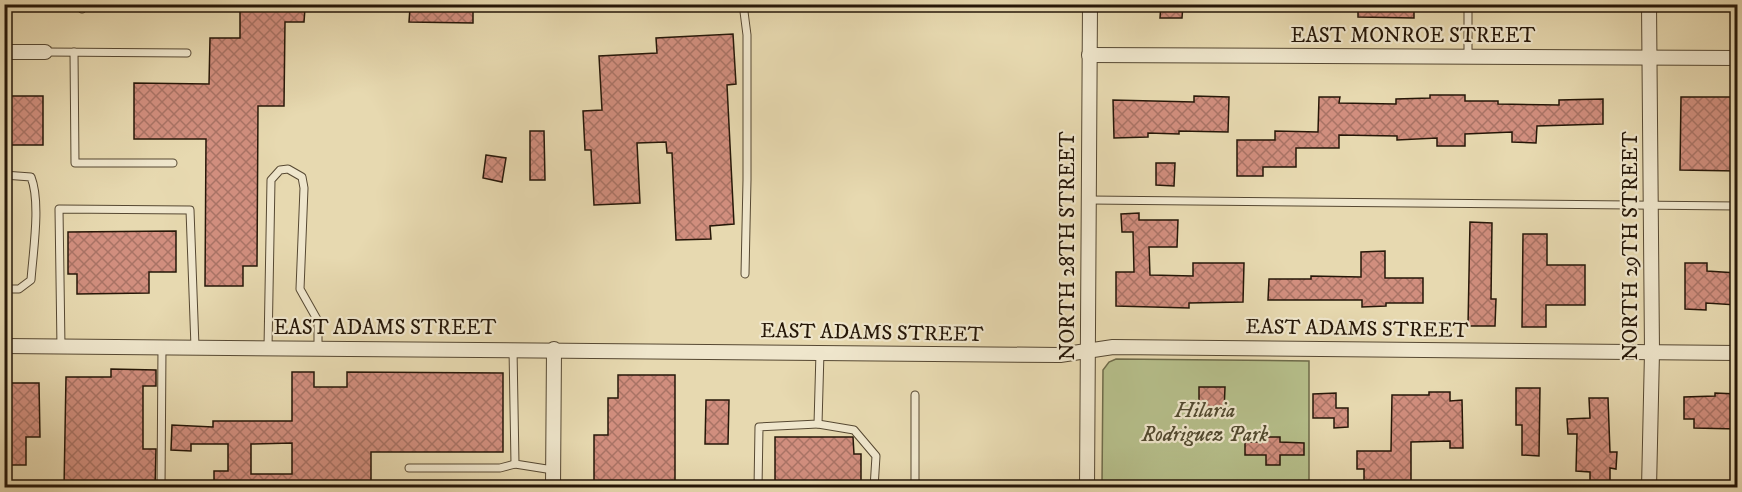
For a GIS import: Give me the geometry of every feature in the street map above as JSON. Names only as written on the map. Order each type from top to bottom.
[{"type":"street","name":"NORTH 28TH STREET","points":[[1087,488],[1090,4]]},
{"type":"street","name":"NORTH 29TH STREET","points":[[1649,4],[1652,351],[1649,488]]},
{"type":"street","points":[[4,52],[45,52]]},
{"type":"street","name":"EAST MONROE STREET","points":[[1089,55],[1737,58]]},
{"type":"street","name":"EAST ADAMS STREET","points":[[4,346],[1060,355],[1113,347],[1737,353]]},
{"type":"street","points":[[554,350],[554,488]]},
{"type":"lane","points":[[743,4],[747,57],[745,274]]},
{"type":"lane","points":[[1468,4],[1468,56]]},
{"type":"lane","points":[[45,52],[187,53]]},
{"type":"lane","points":[[74,52],[75,163],[173,163]]},
{"type":"lane","points":[[268,348],[271,180],[280,170],[288,170],[302,177],[304,188],[300,289],[318,321],[318,348]]},
{"type":"lane","points":[[4,175],[31,177],[35,187],[31,280],[19,289],[4,289]]},
{"type":"lane","points":[[1089,200],[1737,206]]},
{"type":"lane","points":[[61,347],[59,209],[190,210],[195,348]]},
{"type":"lane","points":[[161,488],[162,347]]},
{"type":"lane","points":[[513,349],[515,464]]},
{"type":"lane","points":[[818,424],[820,352]]},
{"type":"lane","points":[[915,395],[915,488]]},
{"type":"lane","points":[[758,488],[759,427],[818,424],[854,430],[876,456],[874,488]]},
{"type":"lane","points":[[409,468],[500,468],[515,464],[554,470]]},
{"type":"green space","name":"Hilaria Rodriguez Park","points":[[1116,359],[1309,361],[1309,486],[1102,484],[1103,370],[1109,362]]},
{"type":"building","points":[[1161,4],[1183,4],[1182,18],[1160,18]]},
{"type":"building","points":[[1358,4],[1414,4],[1414,18],[1358,17]]},
{"type":"building","points":[[240,8],[305,8],[304,22],[285,22],[284,106],[258,106],[257,266],[243,266],[243,286],[205,286],[206,139],[134,139],[134,83],[209,84],[210,38],[240,38]]},
{"type":"building","points":[[410,8],[473,9],[473,23],[409,22]]},
{"type":"building","points":[[733,34],[736,84],[727,85],[734,224],[710,226],[711,239],[676,240],[672,153],[667,153],[666,142],[637,143],[640,203],[594,205],[591,150],[585,150],[583,111],[602,110],[599,56],[657,53],[656,38]]},
{"type":"building","points":[[1430,95],[1465,95],[1465,101],[1498,101],[1498,104],[1559,105],[1559,100],[1603,99],[1603,124],[1537,126],[1536,143],[1512,142],[1512,132],[1465,134],[1465,146],[1437,146],[1437,138],[1397,140],[1397,136],[1339,135],[1339,148],[1296,148],[1296,167],[1263,167],[1263,176],[1237,176],[1237,140],[1275,140],[1275,131],[1318,132],[1319,97],[1340,97],[1339,103],[1396,104],[1396,99],[1430,98]]},
{"type":"building","points":[[4,96],[43,96],[43,145],[4,145]]},
{"type":"building","points":[[1194,96],[1229,97],[1228,132],[1179,131],[1179,134],[1148,133],[1148,137],[1114,138],[1113,100],[1194,102]]},
{"type":"building","points":[[1681,97],[1737,97],[1737,171],[1680,170]]},
{"type":"building","points":[[530,131],[544,131],[545,180],[530,180]]},
{"type":"building","points":[[486,155],[506,158],[502,182],[483,178]]},
{"type":"building","points":[[1156,163],[1175,163],[1174,186],[1156,185]]},
{"type":"building","points":[[1139,213],[1139,220],[1178,220],[1177,247],[1149,247],[1150,275],[1193,276],[1193,263],[1244,263],[1243,302],[1189,303],[1189,308],[1116,306],[1116,272],[1134,272],[1133,232],[1122,232],[1121,214]]},
{"type":"building","points":[[1470,222],[1492,223],[1491,299],[1496,299],[1495,326],[1468,326]]},
{"type":"building","points":[[176,231],[176,272],[149,272],[149,293],[77,294],[77,274],[68,274],[68,232]]},
{"type":"building","points":[[1523,234],[1547,234],[1547,265],[1585,265],[1585,305],[1546,305],[1546,327],[1522,327]]},
{"type":"building","points":[[1385,251],[1385,278],[1423,278],[1423,303],[1386,303],[1386,306],[1362,307],[1362,300],[1268,300],[1269,279],[1311,279],[1311,276],[1361,277],[1361,252]]},
{"type":"building","points":[[1685,263],[1707,263],[1707,271],[1737,273],[1737,305],[1706,303],[1706,310],[1685,309]]},
{"type":"building","points":[[111,369],[156,370],[156,386],[143,386],[143,449],[156,449],[155,488],[64,488],[66,377],[111,377]]},
{"type":"building","points":[[292,372],[314,372],[314,387],[347,387],[347,372],[503,373],[503,452],[371,452],[371,488],[214,488],[214,471],[228,471],[228,444],[191,444],[191,451],[171,450],[172,425],[213,427],[213,421],[292,421]],"holes":[[[292,443],[292,474],[251,474],[251,444]]]},
{"type":"building","points":[[618,375],[675,375],[675,488],[594,488],[594,435],[608,435],[608,398],[618,398]]},
{"type":"building","points":[[10,383],[39,383],[40,437],[26,437],[26,465],[4,465],[4,440],[10,440]]},
{"type":"building","points":[[1199,387],[1225,387],[1224,412],[1199,412]]},
{"type":"building","points":[[1516,388],[1540,388],[1539,456],[1522,455],[1522,425],[1516,425]]},
{"type":"building","points":[[1429,392],[1450,392],[1450,401],[1462,400],[1463,448],[1450,448],[1450,441],[1411,442],[1411,487],[1364,487],[1364,469],[1357,469],[1357,451],[1391,451],[1392,395],[1429,395]]},
{"type":"building","points":[[1336,393],[1336,408],[1348,408],[1348,427],[1334,428],[1334,418],[1313,418],[1313,394]]},
{"type":"building","points":[[1715,393],[1737,394],[1737,429],[1694,428],[1694,419],[1684,419],[1684,397],[1715,396]]},
{"type":"building","points":[[1589,398],[1608,398],[1610,452],[1617,452],[1616,469],[1610,468],[1610,488],[1590,487],[1590,472],[1576,471],[1577,434],[1568,434],[1567,419],[1590,418]]},
{"type":"building","points":[[706,400],[729,400],[728,444],[705,444]]},
{"type":"building","points":[[775,437],[853,437],[854,454],[861,454],[861,486],[775,488]]},
{"type":"building","points":[[1266,437],[1280,437],[1280,442],[1304,443],[1304,455],[1280,455],[1280,465],[1266,465],[1266,455],[1245,455],[1245,442],[1266,442]]}]
